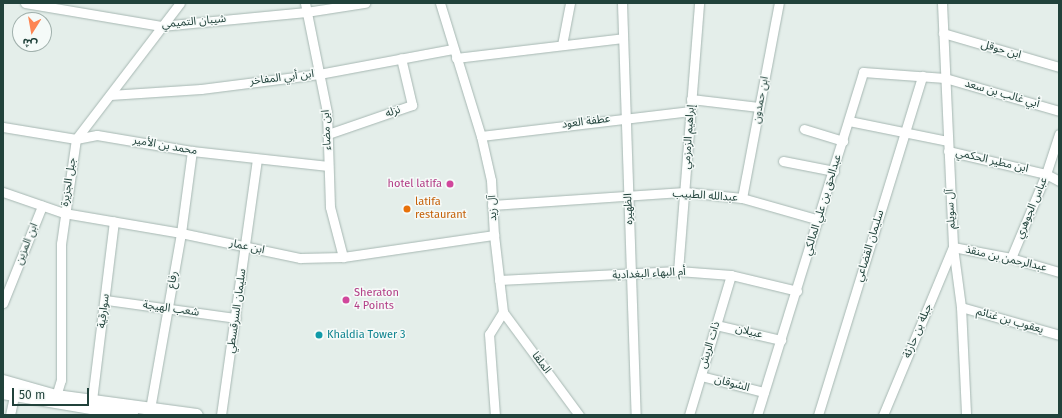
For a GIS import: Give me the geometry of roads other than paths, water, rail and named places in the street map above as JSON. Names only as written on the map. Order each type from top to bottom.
[{"type":"main road","points":[[3,381],[56,396],[197,415]]},
{"type":"main road","points":[[9,394],[132,415]]},
{"type":"street","name":"شيبان التميمي","points":[[25,3],[161,26],[306,7],[363,3]]},
{"type":"street","name":"جبل الجزيرة","points":[[56,396],[61,380],[61,244],[64,212],[76,139],[180,3]]},
{"type":"street","name":"آل زيد","points":[[440,3],[481,136],[491,180],[498,280],[503,312]]},
{"type":"street","points":[[562,45],[570,3]]},
{"type":"street","name":"الظهيره","points":[[622,3],[636,415]]},
{"type":"street","name":"إبراهيم الزمزمي","points":[[678,271],[699,3]]},
{"type":"street","name":"ابن حمدون","points":[[742,198],[779,3]]},
{"type":"street","name":"آل سويلم","points":[[942,3],[953,246],[961,307],[966,415]]},
{"type":"street","name":"ابن مضاء","points":[[306,7],[327,112],[330,207],[343,258]]},
{"type":"street","name":"ابن حوقل","points":[[943,33],[1059,67]]},
{"type":"street","points":[[456,58],[623,38]]},
{"type":"street","name":"ابن أبي المفاخر","points":[[110,95],[201,89],[319,74],[453,49]]},
{"type":"street","name":"نزله","points":[[328,134],[412,106],[401,58]]},
{"type":"street","name":"عبدالحق بن علي المالكي","points":[[758,415],[834,171],[863,72],[945,78]]},
{"type":"street","name":"سليمان القضاعي","points":[[818,415],[922,76]]},
{"type":"street","name":"أبي غالب بن سعد","points":[[945,78],[1059,111]]},
{"type":"street","points":[[691,100],[759,107]]},
{"type":"street","name":"عطفة العود","points":[[481,136],[626,117],[691,111]]},
{"type":"street","name":"ابن مطير الحكمي","points":[[849,121],[905,131],[948,146],[1046,174],[1059,180]]},
{"type":"street","name":"محمد بن الأمير","points":[[3,127],[76,139],[97,134],[192,152],[257,160],[328,166]]},
{"type":"street","points":[[804,129],[842,142]]},
{"type":"street","name":"عباس الجوهري","points":[[1011,258],[1046,174],[1059,134]]},
{"type":"street","name":"رفاع","points":[[150,409],[181,233],[192,152]]},
{"type":"street","name":"سليمان السرقسطي","points":[[221,415],[236,318],[257,160]]},
{"type":"street","points":[[783,161],[834,171]]},
{"type":"street","name":"ابن عمار","points":[[3,192],[64,212],[181,233],[300,258],[343,258],[494,235]]},
{"type":"street","name":"عبدالله الطبيب","points":[[492,205],[685,192],[742,198],[819,220]]},
{"type":"street","name":"ابن المزين","points":[[3,303],[42,206]]},
{"type":"street","name":"سوارقية","points":[[92,400],[106,300],[114,221]]},
{"type":"street","name":"عبدالرحمن بن منقذ","points":[[953,246],[1011,258],[1059,272]]},
{"type":"street","name":"جبلة بن حارثة","points":[[883,415],[953,246]]},
{"type":"street","name":"أم البهاء البغدادية","points":[[498,280],[631,275],[678,271],[731,275],[797,291]]},
{"type":"street","name":"ذات الريش","points":[[689,415],[731,275]]},
{"type":"street","name":"شعب الهيجة","points":[[106,300],[236,318]]},
{"type":"street","name":"يعقوب بن غنائم","points":[[961,307],[1059,335]]},
{"type":"street","points":[[495,415],[489,334],[503,312]]},
{"type":"street","name":"الملقا","points":[[503,312],[579,415]]},
{"type":"street","name":"عبيلان","points":[[716,325],[781,340]]},
{"type":"street","name":"الشوقان","points":[[701,376],[764,392]]},
{"type":"street","points":[[9,394],[10,415]]},
{"type":"place","name":"hotel latifa","points":[[450,184]]},
{"type":"place","name":"latifa restaurant","points":[[407,209]]},
{"type":"place","name":"Sheraton 4 Points","points":[[346,300]]},
{"type":"place","name":"Khaldia Tower 3","points":[[319,335]]}]
